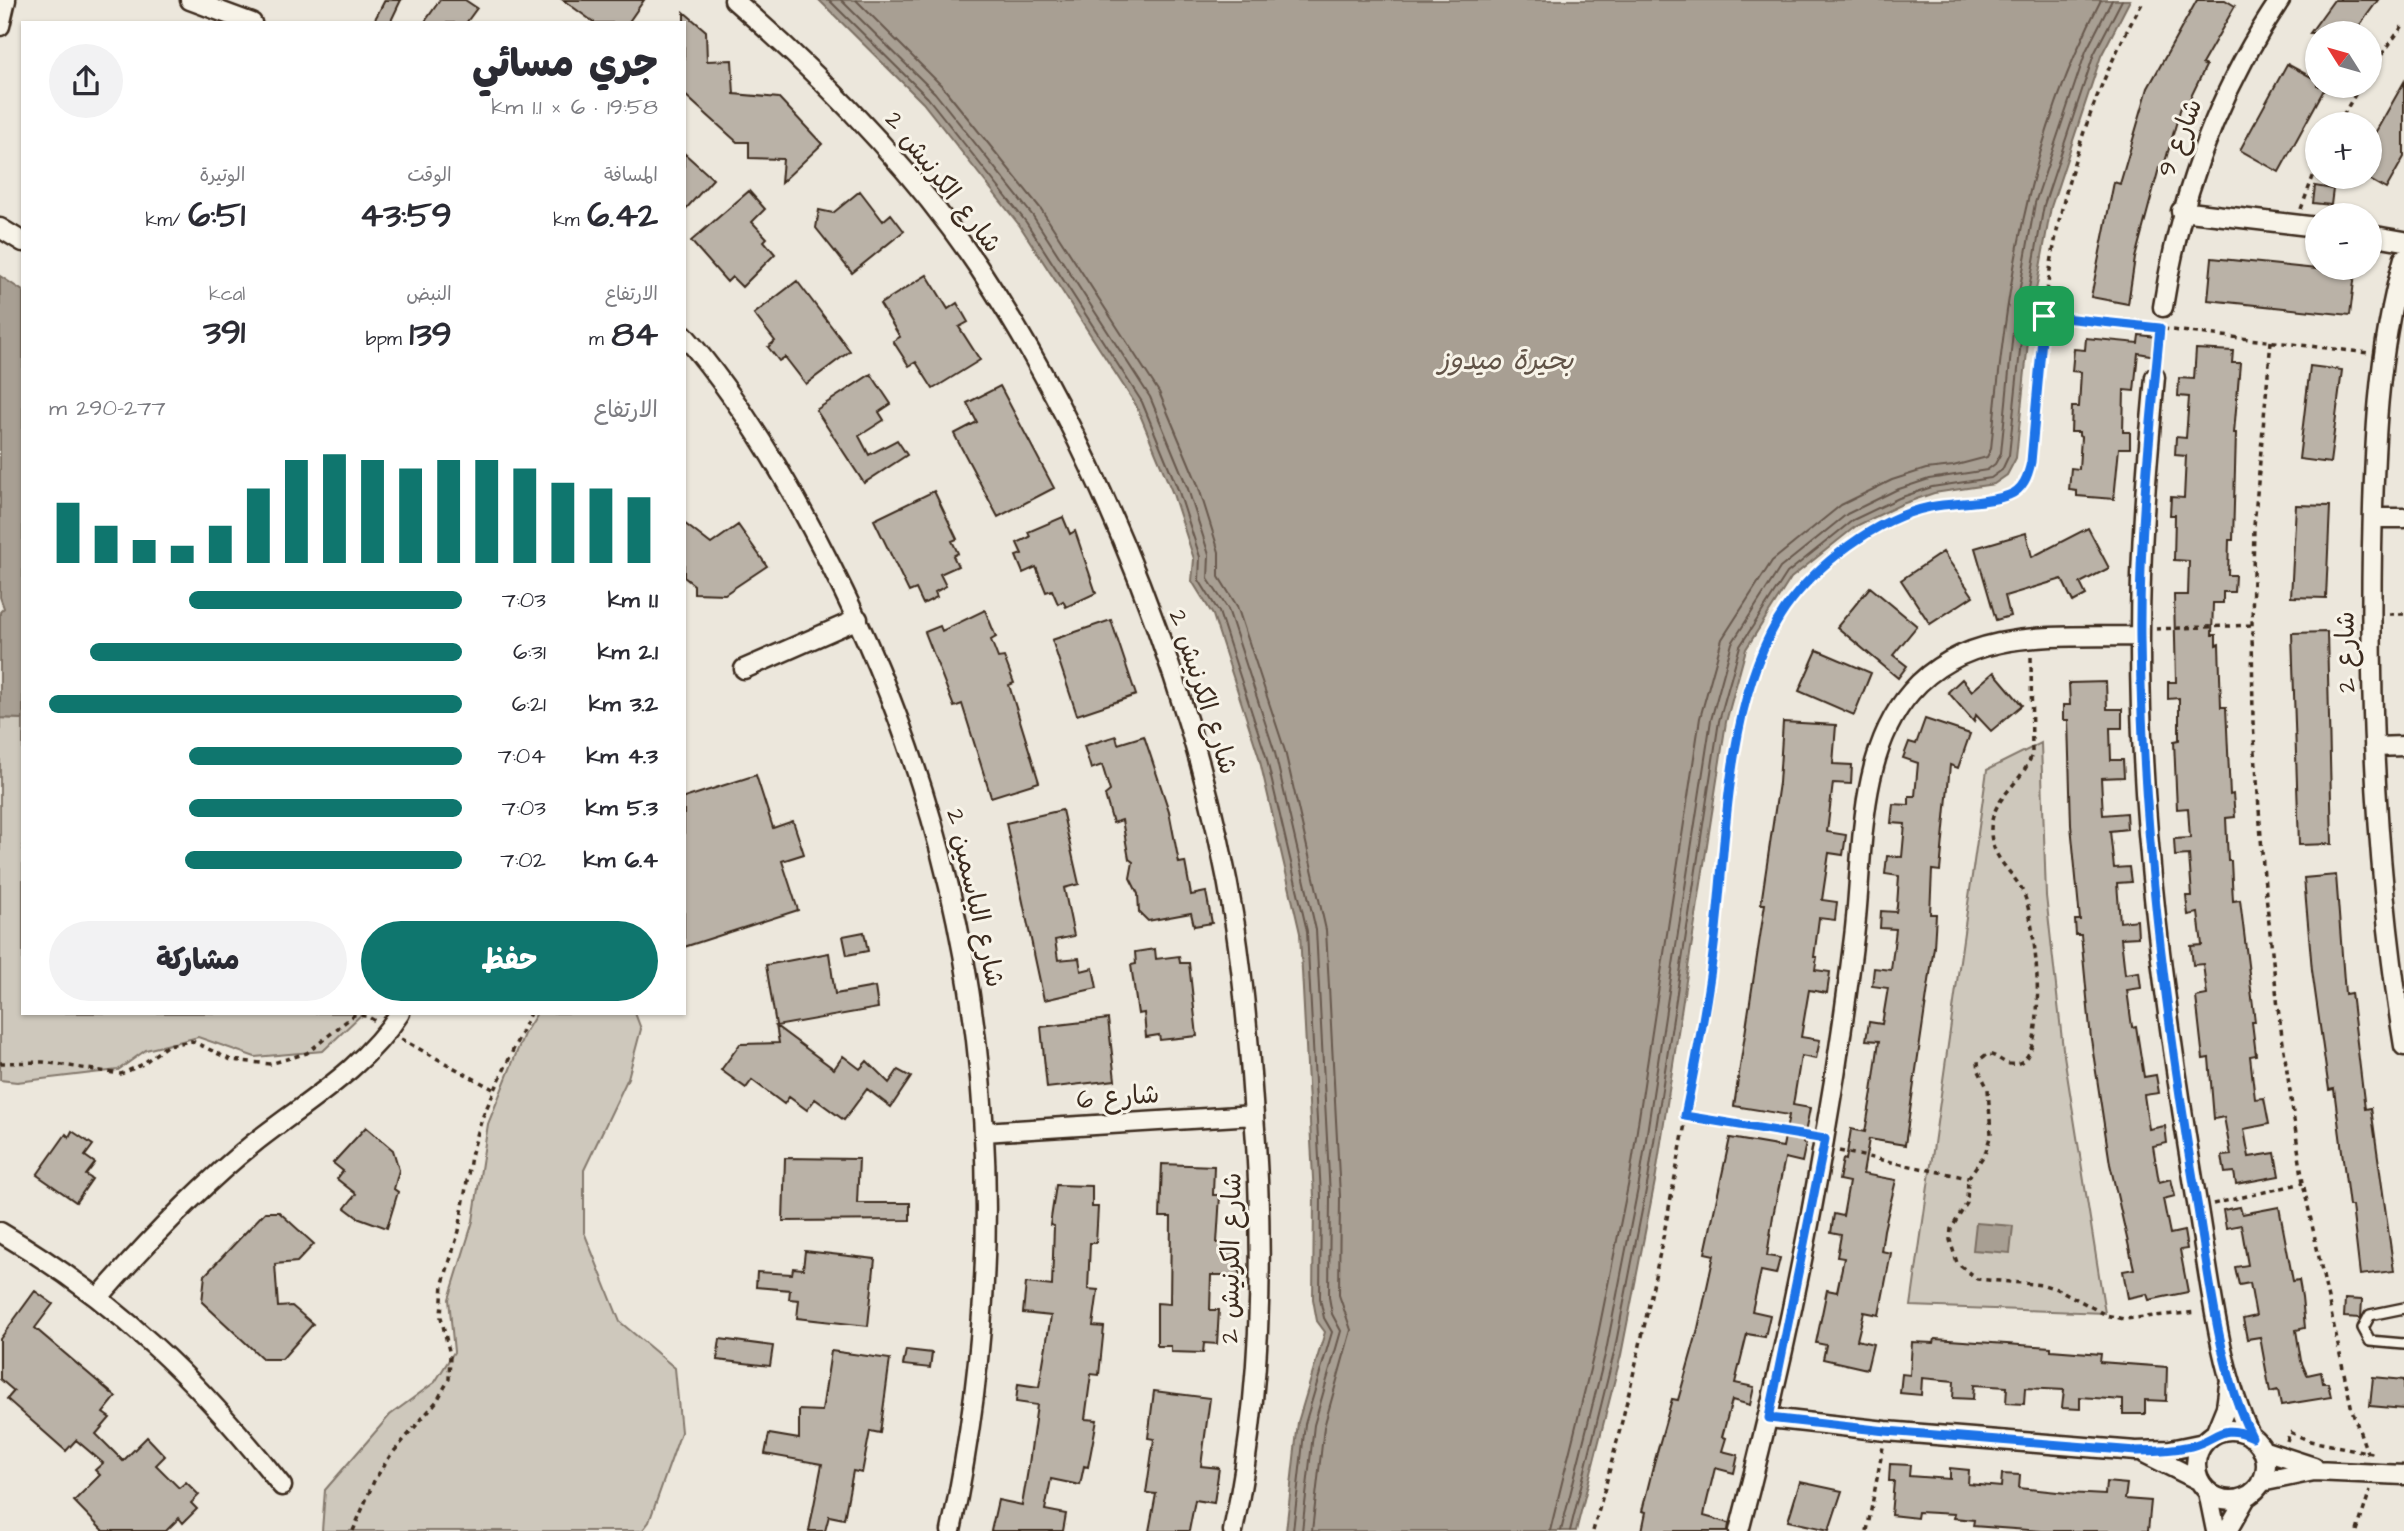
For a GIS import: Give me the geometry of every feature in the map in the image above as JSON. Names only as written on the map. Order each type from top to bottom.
[{"type":"street","points":[[0,26],[6,0]]},
{"type":"street","points":[[190,0],[247,21]]},
{"type":"street","name":"شارع الكرنيش 2","points":[[734,0],[832,90],[933,205],[978,267],[1018,332],[1091,474],[1139,582],[1163,649],[1205,784],[1235,923],[1245,993],[1255,1115],[1262,1214],[1259,1315],[1251,1414],[1233,1531]]},
{"type":"street","name":"شارع 9","points":[[2163,307],[2181,211],[2203,146],[2230,84],[2280,0]]},
{"type":"street","points":[[2181,211],[2305,225]]},
{"type":"street","points":[[0,228],[21,241]]},
{"type":"street","points":[[2382,236],[2404,241]]},
{"type":"street","name":"شارع 2","points":[[2404,258],[2383,354],[2376,421],[2373,518],[2374,747],[2404,1045]]},
{"type":"street","name":"شارع الياسمين 2","points":[[691,356],[757,437],[804,515],[858,619],[899,717],[932,818],[955,908],[976,1026],[984,1132],[987,1241],[981,1349],[967,1457],[951,1531]]},
{"type":"street","points":[[2155,377],[2146,488],[2140,636],[2155,912],[2174,1065],[2216,1310],[2230,1378],[2257,1443],[2265,1472],[2261,1482],[2246,1496],[2227,1531]]},
{"type":"street","points":[[2373,518],[2404,518]]},
{"type":"street","points":[[744,669],[858,619]]},
{"type":"street","points":[[1739,1531],[1769,1418],[1824,1143],[1854,937],[1870,781],[1878,748],[1892,718],[1905,700],[1937,669],[1965,652],[1997,642],[2031,638],[2140,636]]},
{"type":"street","points":[[2374,747],[2404,746]]},
{"type":"street","points":[[99,1297],[144,1246],[211,1180],[252,1145],[339,1080],[389,1030],[399,1015]]},
{"type":"street","name":"شارع 6","points":[[984,1132],[1255,1115]]},
{"type":"street","points":[[0,1232],[99,1297],[166,1354],[201,1390],[282,1486]]},
{"type":"street","points":[[2216,1531],[2196,1461],[2226,1407],[2230,1378]]},
{"type":"street","points":[[1769,1418],[1886,1431],[2136,1451],[2170,1450],[2240,1432],[2282,1457],[2328,1470]]},
{"type":"street","points":[[2136,1451],[2169,1463],[2226,1500],[2246,1496]]},
{"type":"street","points":[[2261,1482],[2300,1472],[2328,1470],[2404,1475]]},
{"type":"lane","points":[[2404,1308],[2370,1315],[2363,1328],[2370,1341],[2404,1344]]},
{"type":"path","points":[[1593,1531],[1638,1358],[1685,1116],[1714,942],[1740,729],[1760,655],[1786,607],[1808,583],[1861,539],[1892,521],[1926,508],[2010,495],[2021,487],[2029,475],[2050,262],[2076,157],[2114,56],[2144,0]]},
{"type":"path","points":[[2382,54],[2404,24]]},
{"type":"path","points":[[2295,224],[2308,189]]},
{"type":"path","points":[[2155,377],[2163,307]]},
{"type":"path","points":[[2044,316],[2383,354]]},
{"type":"path","points":[[2271,341],[2254,526],[2252,625],[2253,723],[2263,866],[2278,1008],[2303,1183],[2352,1410],[2368,1453],[2371,1473],[2370,1497],[2357,1531]]},
{"type":"path","points":[[2140,636],[2163,626],[2252,625]]},
{"type":"path","points":[[2031,638],[2032,754],[2027,766],[1997,803],[1991,831],[1998,859],[2020,887],[2028,906],[2038,992],[2037,1022],[2026,1058],[2019,1063],[2003,1063],[1987,1054],[1978,1061],[1977,1066],[1987,1089],[1991,1134],[1985,1153],[1968,1178],[1968,1203],[1951,1229],[1950,1240],[1957,1263],[1977,1279],[2044,1285],[2075,1297],[2106,1315],[2124,1319],[2216,1310]]},
{"type":"path","points":[[0,1063],[43,1062],[121,1074],[141,1065],[168,1045],[192,1041],[231,1060],[270,1064],[307,1053],[354,1015],[366,1016],[430,1057],[493,1090]]},
{"type":"path","points":[[353,1531],[361,1508],[390,1456],[437,1401],[449,1379],[450,1355],[441,1317],[443,1283],[459,1231],[477,1132],[493,1090],[529,1015]]},
{"type":"path","points":[[1685,1116],[1824,1143],[1968,1178]]},
{"type":"path","points":[[2198,1207],[2303,1183]]},
{"type":"path","points":[[1867,1531],[1886,1431]]},
{"type":"path","points":[[2282,1457],[2290,1432],[2310,1441],[2380,1454]]},
{"type":"shaded area","points":[[0,718],[21,719],[21,1015],[361,1015],[323,1051],[255,1057],[198,1037],[146,1050],[118,1070],[17,1082],[0,1080]]},
{"type":"shaded area","points":[[2041,743],[2046,896],[2063,1049],[2105,1313],[1911,1306],[1987,770]]},
{"type":"shaded area","points":[[536,1015],[636,1015],[641,1029],[628,1078],[584,1170],[584,1232],[620,1322],[675,1368],[681,1432],[649,1522],[642,1531],[322,1531],[325,1490],[390,1415],[435,1382],[454,1352],[449,1299],[473,1221],[488,1124],[524,1034]]},
{"type":"water","name":"بحيرة ميدوز","points":[[819,0],[2130,0],[2101,56],[2051,207],[2030,323],[2016,458],[2007,475],[1994,484],[1934,493],[1902,504],[1856,526],[1791,578],[1746,649],[1726,722],[1655,1181],[1621,1355],[1576,1531],[1286,1531],[1298,1422],[1325,1332],[1317,1321],[1313,1299],[1314,1197],[1300,933],[1259,757],[1213,615],[1192,581],[1194,559],[1173,494],[1136,405],[1020,226],[923,103]]},
{"type":"water","points":[[0,276],[21,290],[21,719],[0,718],[0,612],[4,608],[0,597]]},
{"type":"water","points":[[1976,1223],[2013,1226],[2010,1253],[1973,1250]]},
{"type":"building","points":[[385,0],[401,0],[391,21],[374,21]]},
{"type":"building","points":[[440,0],[465,0],[477,8],[467,21],[425,21]]},
{"type":"building","points":[[563,0],[644,0],[629,21],[592,21]]},
{"type":"building","points":[[2197,0],[2225,0],[2235,6],[2202,64],[2206,66],[2185,109],[2181,107],[2163,169],[2159,168],[2135,258],[2128,304],[2091,297],[2114,182],[2120,184],[2148,88]]},
{"type":"building","points":[[2334,0],[2378,0],[2363,21],[2319,21]]},
{"type":"building","points":[[684,12],[706,31],[707,61],[732,60],[734,94],[779,98],[822,144],[781,183],[783,159],[749,158],[749,142],[737,142],[686,96]]},
{"type":"building","points":[[2287,64],[2305,74],[2305,98],[2319,98],[2312,112],[2305,112],[2305,124],[2279,172],[2240,150]]},
{"type":"building","points":[[2404,82],[2404,157],[2386,189],[2382,187],[2382,121]]},
{"type":"building","points":[[686,155],[713,179],[686,209]]},
{"type":"building","points":[[2315,189],[2333,189],[2331,203],[2313,203]]},
{"type":"building","points":[[749,191],[765,209],[752,222],[767,238],[764,241],[775,254],[742,287],[732,277],[727,282],[691,241]]},
{"type":"building","points":[[860,191],[883,221],[891,214],[904,231],[852,273],[816,228],[819,210],[833,213]]},
{"type":"building","points":[[2212,258],[2305,268],[2305,280],[2354,280],[2350,315],[2208,300]]},
{"type":"building","points":[[927,275],[948,309],[957,303],[968,322],[959,327],[980,360],[933,389],[916,362],[909,366],[893,341],[900,337],[880,304]]},
{"type":"building","points":[[797,281],[850,351],[806,384],[785,357],[779,361],[768,347],[775,341],[754,314]]},
{"type":"building","points":[[2139,335],[2158,337],[2156,356],[2138,353],[2134,391],[2124,390],[2123,432],[2130,432],[2130,448],[2119,448],[2114,499],[2077,496],[2077,491],[2069,490],[2071,468],[2079,469],[2081,437],[2079,432],[2071,432],[2072,407],[2079,407],[2081,372],[2072,371],[2074,349],[2085,350],[2086,338],[2138,343]]},
{"type":"building","points":[[2196,349],[2233,351],[2232,363],[2240,363],[2234,433],[2233,540],[2229,540],[2228,575],[2235,575],[2234,592],[2223,592],[2223,603],[2213,603],[2212,635],[2216,635],[2216,645],[2219,644],[2221,707],[2226,707],[2230,795],[2233,794],[2235,817],[2226,818],[2228,861],[2231,861],[2233,901],[2240,900],[2255,1022],[2252,1022],[2256,1055],[2250,1056],[2255,1099],[2264,1098],[2269,1124],[2244,1129],[2249,1157],[2275,1153],[2279,1176],[2236,1184],[2234,1172],[2225,1173],[2222,1156],[2231,1155],[2224,1117],[2214,1119],[2209,1058],[2203,1059],[2196,997],[2207,995],[2203,964],[2193,965],[2191,946],[2202,945],[2198,913],[2188,915],[2186,896],[2192,896],[2189,855],[2175,856],[2174,839],[2190,838],[2188,808],[2177,809],[2174,741],[2179,740],[2179,698],[2168,699],[2168,682],[2176,682],[2174,595],[2188,595],[2189,561],[2174,560],[2175,515],[2170,515],[2171,497],[2184,498],[2186,456],[2175,455],[2176,437],[2186,438],[2189,397],[2178,396],[2179,378],[2194,379]]},
{"type":"building","points":[[2310,366],[2342,370],[2330,463],[2299,459]]},
{"type":"building","points":[[871,374],[891,404],[879,412],[884,420],[859,436],[869,455],[897,440],[907,455],[864,483],[816,410]]},
{"type":"building","points":[[1000,386],[1054,488],[998,517],[954,434],[977,422],[967,403]]},
{"type":"building","points":[[934,491],[957,539],[952,541],[958,553],[953,556],[958,566],[940,574],[946,586],[935,592],[937,597],[923,604],[916,589],[909,592],[874,520]]},
{"type":"building","points":[[2296,505],[2330,506],[2326,598],[2291,597]]},
{"type":"building","points":[[1063,517],[1070,534],[1075,531],[1096,593],[1066,607],[1063,601],[1058,604],[1052,590],[1046,592],[1036,567],[1023,573],[1016,556],[1022,554],[1017,543],[1030,537],[1028,532]]},
{"type":"building","points":[[686,525],[711,544],[738,525],[767,566],[725,594],[694,593],[694,585],[686,579]]},
{"type":"building","points":[[2088,528],[2109,568],[2080,583],[2086,595],[2073,602],[2062,579],[2005,596],[2010,616],[1996,620],[1975,548],[2026,533],[2032,557]]},
{"type":"building","points":[[1943,552],[1973,596],[1930,624],[1901,580]]},
{"type":"building","points":[[1870,587],[1917,626],[1893,655],[1907,666],[1898,678],[1837,627]]},
{"type":"building","points":[[985,610],[996,637],[991,640],[998,658],[1004,657],[1014,683],[1009,685],[1039,782],[991,797],[962,704],[954,707],[925,632],[940,626],[942,631]]},
{"type":"building","points":[[1111,620],[1136,695],[1077,715],[1052,640]]},
{"type":"building","points":[[2327,632],[2332,844],[2299,845],[2292,633]]},
{"type":"building","points":[[1817,650],[1871,673],[1854,715],[1799,691]]},
{"type":"building","points":[[1994,672],[2022,705],[1991,731],[1976,715],[1974,722],[1948,692],[1962,679],[1972,691]]},
{"type":"building","points":[[2106,682],[2107,709],[2122,709],[2122,728],[2110,728],[2111,760],[2123,760],[2124,777],[2101,778],[2103,815],[2126,813],[2127,829],[2110,831],[2114,868],[2129,867],[2131,882],[2117,883],[2120,922],[2137,920],[2138,937],[2121,938],[2125,974],[2139,972],[2141,988],[2127,990],[2132,1027],[2136,1026],[2144,1077],[2156,1075],[2159,1093],[2144,1095],[2149,1129],[2165,1126],[2167,1143],[2153,1146],[2159,1182],[2171,1179],[2175,1196],[2163,1199],[2170,1234],[2184,1231],[2187,1249],[2180,1250],[2188,1292],[2149,1300],[2147,1294],[2128,1298],[2123,1271],[2134,1269],[2110,1164],[2091,1039],[2081,935],[2076,935],[2075,920],[2080,920],[2071,825],[2068,720],[2063,720],[2063,705],[2070,705],[2069,683]]},
{"type":"building","points":[[1925,719],[1970,734],[1958,768],[1950,765],[1940,871],[1932,870],[1930,914],[1936,914],[1934,947],[1905,1145],[1869,1139],[1863,1174],[1896,1180],[1881,1251],[1891,1253],[1879,1315],[1864,1312],[1857,1340],[1873,1344],[1867,1369],[1823,1359],[1826,1345],[1816,1343],[1827,1290],[1837,1292],[1844,1258],[1837,1257],[1841,1235],[1831,1233],[1834,1214],[1843,1216],[1849,1182],[1839,1180],[1843,1159],[1846,1160],[1851,1129],[1865,1132],[1872,1092],[1879,1041],[1866,1040],[1869,1022],[1882,1024],[1888,988],[1872,986],[1874,968],[1891,970],[1896,929],[1880,928],[1881,911],[1896,912],[1899,876],[1885,874],[1887,856],[1902,857],[1905,824],[1891,823],[1893,804],[1909,805],[1909,796],[1915,796],[1918,763],[1903,758],[1909,742],[1916,744]]},
{"type":"building","points":[[1783,722],[1836,725],[1833,764],[1852,765],[1851,784],[1833,783],[1827,832],[1846,835],[1843,855],[1829,853],[1822,900],[1837,902],[1835,920],[1819,918],[1814,957],[1817,957],[1815,970],[1830,972],[1827,993],[1809,990],[1801,1037],[1820,1040],[1816,1059],[1801,1056],[1793,1105],[1810,1108],[1803,1143],[1806,1143],[1802,1162],[1785,1158],[1767,1256],[1780,1258],[1776,1274],[1761,1271],[1752,1311],[1770,1315],[1765,1337],[1747,1334],[1735,1383],[1754,1387],[1750,1405],[1732,1400],[1722,1437],[1726,1438],[1722,1451],[1738,1455],[1734,1473],[1715,1468],[1706,1505],[1704,1516],[1729,1523],[1728,1531],[1642,1531],[1646,1512],[1642,1511],[1654,1463],[1672,1399],[1678,1400],[1697,1333],[1714,1255],[1705,1253],[1730,1138],[1783,1147],[1789,1115],[1734,1106],[1765,904],[1761,904],[1779,783]]},
{"type":"building","points":[[1116,736],[1118,744],[1144,736],[1169,811],[1179,863],[1185,862],[1191,895],[1206,892],[1212,923],[1194,926],[1191,913],[1148,921],[1139,912],[1138,894],[1130,878],[1133,862],[1129,859],[1122,820],[1113,823],[1105,795],[1110,791],[1102,765],[1091,769],[1084,746]]},
{"type":"building","points":[[756,775],[773,828],[793,821],[804,854],[782,861],[798,910],[686,946],[686,797]]},
{"type":"building","points":[[1062,810],[1079,884],[1064,888],[1074,936],[1055,940],[1058,960],[1079,958],[1081,971],[1093,968],[1097,988],[1044,1000],[1006,823]]},
{"type":"building","points":[[2336,875],[2345,994],[2351,993],[2365,1109],[2371,1108],[2394,1271],[2360,1275],[2334,1089],[2329,1090],[2312,970],[2304,878]]},
{"type":"building","points":[[864,932],[868,951],[847,955],[843,936]]},
{"type":"building","points":[[1155,949],[1156,959],[1179,956],[1180,963],[1189,963],[1197,1036],[1160,1040],[1159,1035],[1146,1037],[1144,1013],[1138,1014],[1131,965],[1136,964],[1135,952]]},
{"type":"building","points":[[829,953],[835,994],[875,987],[878,1008],[776,1026],[766,965]]},
{"type":"building","points":[[1108,1019],[1115,1080],[1047,1088],[1041,1027]]},
{"type":"building","points":[[776,1026],[834,1069],[843,1056],[860,1069],[867,1061],[889,1083],[898,1070],[911,1077],[891,1107],[867,1089],[844,1120],[815,1099],[807,1110],[789,1097],[784,1104],[752,1080],[746,1088],[721,1070],[740,1044],[779,1043]]},
{"type":"building","points":[[366,1127],[393,1150],[399,1170],[394,1189],[398,1192],[387,1228],[357,1217],[345,1208],[356,1194],[337,1179],[343,1171],[333,1163]]},
{"type":"building","points":[[72,1131],[93,1145],[85,1156],[95,1163],[86,1175],[92,1179],[76,1202],[37,1175],[66,1134],[69,1137]]},
{"type":"building","points":[[785,1158],[859,1159],[857,1203],[910,1203],[910,1220],[783,1221]]},
{"type":"building","points":[[1162,1164],[1214,1166],[1213,1195],[1220,1195],[1217,1243],[1240,1243],[1240,1275],[1211,1275],[1210,1310],[1219,1310],[1217,1344],[1204,1343],[1203,1353],[1171,1352],[1171,1346],[1157,1346],[1157,1303],[1170,1304],[1171,1217],[1160,1217]]},
{"type":"building","points":[[1056,1185],[1092,1186],[1092,1207],[1098,1207],[1096,1243],[1090,1243],[1088,1289],[1098,1290],[1093,1326],[1104,1327],[1099,1375],[1091,1374],[1085,1419],[1097,1420],[1088,1467],[1084,1466],[1080,1485],[1051,1479],[1045,1510],[1066,1514],[1063,1531],[991,1531],[998,1500],[1022,1505],[1037,1405],[1016,1402],[1018,1384],[1039,1387],[1051,1316],[1023,1313],[1026,1283],[1052,1286],[1054,1226],[1050,1225]]},
{"type":"building","points":[[2240,1207],[2242,1214],[2279,1207],[2293,1281],[2299,1280],[2302,1297],[2305,1328],[2296,1330],[2301,1361],[2307,1375],[2321,1372],[2323,1383],[2328,1383],[2331,1397],[2281,1405],[2278,1390],[2270,1392],[2260,1337],[2247,1339],[2243,1319],[2256,1316],[2250,1283],[2239,1285],[2235,1267],[2248,1265],[2241,1225],[2226,1228],[2223,1210]]},
{"type":"building","points":[[265,1212],[279,1212],[314,1244],[297,1262],[275,1264],[278,1307],[292,1306],[313,1324],[282,1359],[263,1359],[202,1302],[205,1275]]},
{"type":"building","points":[[805,1251],[875,1259],[868,1326],[797,1318],[799,1300],[789,1299],[790,1290],[756,1287],[757,1272],[792,1274],[793,1268],[803,1269]]},
{"type":"building","points":[[35,1291],[53,1304],[35,1328],[116,1397],[103,1413],[110,1418],[96,1434],[123,1461],[147,1437],[165,1456],[156,1465],[179,1488],[186,1482],[199,1495],[191,1503],[197,1509],[183,1523],[179,1518],[166,1531],[103,1531],[74,1501],[100,1475],[95,1470],[103,1463],[76,1440],[66,1451],[7,1399],[14,1391],[0,1379],[0,1339]]},
{"type":"building","points":[[2345,1299],[2362,1300],[2361,1318],[2344,1317]]},
{"type":"building","points":[[720,1339],[773,1346],[770,1366],[717,1360]]},
{"type":"building","points":[[1935,1339],[2051,1347],[2051,1350],[2101,1354],[2100,1362],[2167,1367],[2166,1401],[2145,1400],[2145,1414],[2123,1414],[2123,1400],[2080,1397],[2080,1409],[2062,1408],[2064,1390],[2025,1388],[2024,1404],[2006,1403],[2007,1387],[1974,1385],[1973,1399],[1953,1398],[1954,1381],[1922,1378],[1921,1395],[1900,1393],[1902,1374],[1910,1375],[1912,1342],[1934,1343]]},
{"type":"building","points":[[906,1350],[932,1353],[930,1368],[903,1365]]},
{"type":"building","points":[[831,1351],[890,1359],[880,1433],[870,1431],[862,1473],[853,1471],[844,1519],[829,1516],[825,1531],[809,1531],[822,1464],[765,1454],[769,1434],[799,1439],[799,1410],[822,1411]]},
{"type":"building","points":[[2373,1377],[2404,1380],[2404,1409],[2370,1406]]},
{"type":"building","points":[[1154,1391],[1210,1398],[1201,1466],[1219,1468],[1214,1503],[1195,1500],[1189,1531],[1149,1531],[1156,1494],[1146,1493],[1154,1439],[1148,1438]]},
{"type":"building","points":[[1890,1464],[1910,1465],[1909,1476],[1950,1479],[1950,1468],[1969,1470],[1968,1484],[2001,1487],[2002,1474],[2020,1475],[2019,1488],[2067,1493],[2105,1495],[2106,1482],[2127,1484],[2125,1499],[2151,1501],[2148,1531],[2042,1531],[1973,1526],[1974,1520],[1954,1518],[1955,1514],[1918,1512],[1917,1518],[1891,1515],[1894,1481],[1889,1481]]},
{"type":"building","points":[[1800,1482],[1842,1491],[1829,1530],[1788,1521]]},
{"type":"route","points":[[2044,316],[2160,328],[2147,463],[2140,636],[2155,912],[2174,1065],[2216,1310],[2238,1408],[2252,1437],[2228,1430],[2215,1434],[2204,1443],[2170,1450],[2136,1451],[1886,1431],[1769,1418],[1825,1139],[1685,1116],[1697,1058],[1714,942],[1740,729],[1755,665],[1786,607],[1832,561],[1861,539],[1892,521],[1926,508],[1997,498],[2010,495],[2021,487],[2029,475],[2031,462],[2044,316]]}]
